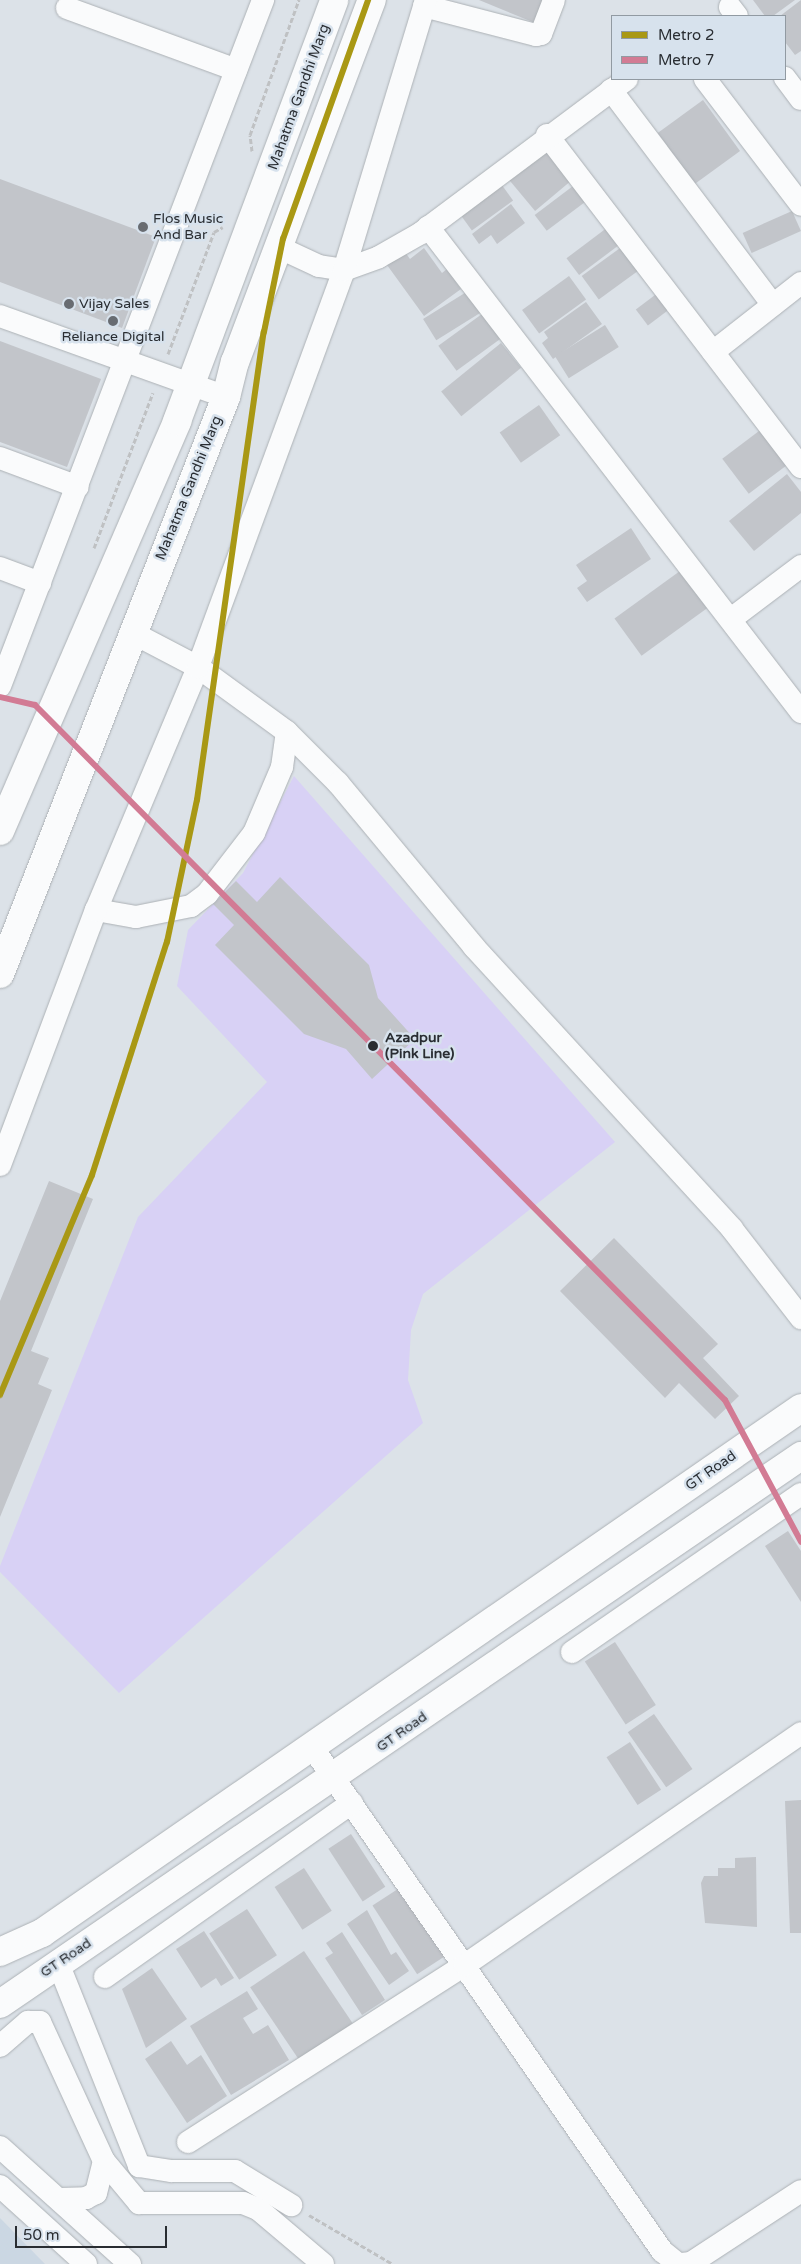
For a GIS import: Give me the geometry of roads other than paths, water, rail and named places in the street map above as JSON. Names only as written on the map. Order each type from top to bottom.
[{"type":"main road","name":"Mahatma Gandhi Marg","points":[[0,831],[191,385],[334,0]]},
{"type":"main road","name":"Mahatma Gandhi Marg","points":[[0,974],[131,632],[226,397],[278,247],[372,0]]},
{"type":"main road","name":"GT Road","points":[[0,1952],[42,1933],[801,1408]]},
{"type":"main road","name":"GT Road","points":[[0,2004],[58,1963],[336,1777],[801,1456]]},
{"type":"street","points":[[0,686],[126,362],[262,0]]},
{"type":"street","points":[[0,1165],[96,910],[198,666],[344,270],[425,3],[536,35],[541,34],[554,0]]},
{"type":"street","points":[[67,8],[236,70]]},
{"type":"street","points":[[786,79],[801,99]]},
{"type":"street","points":[[705,80],[801,205]]},
{"type":"street","points":[[278,247],[319,266],[344,270],[379,257],[428,227],[547,135],[619,84],[773,305]]},
{"type":"street","points":[[547,135],[801,467]]},
{"type":"street","points":[[428,227],[801,712]]},
{"type":"street","points":[[713,352],[801,283]]},
{"type":"street","points":[[0,316],[226,397]]},
{"type":"street","points":[[0,458],[78,487]]},
{"type":"street","points":[[731,619],[801,566]]},
{"type":"street","points":[[0,568],[40,582]]},
{"type":"street","points":[[131,632],[198,666],[287,732],[338,783],[474,947],[732,1229],[801,1318]]},
{"type":"street","points":[[96,910],[136,917],[191,906],[207,894],[258,825],[282,767],[287,732]]},
{"type":"street","points":[[572,1652],[801,1494]]},
{"type":"street","points":[[188,2142],[465,1965],[801,1733]]},
{"type":"street","points":[[312,1747],[336,1777],[352,1803],[662,2251],[678,2264]]},
{"type":"street","points":[[105,1977],[352,1803]]},
{"type":"street","points":[[58,1963],[139,2166],[172,2171],[235,2171],[292,2205]]},
{"type":"street","points":[[0,2046],[28,2022],[40,2022],[104,2161],[139,2203],[243,2203],[258,2209],[323,2264]]},
{"type":"street","points":[[0,2146],[61,2199],[130,2264]]},
{"type":"street","points":[[61,2199],[86,2198],[96,2193],[104,2161]]},
{"type":"street","points":[[0,2186],[86,2264]]},
{"type":"street","points":[[682,2264],[691,2263],[801,2191]]},
{"type":"metro line","name":"2","points":[[0,1395],[92,1175],[167,942],[197,800],[264,332],[283,239],[368,0]]},
{"type":"metro line","name":"7","points":[[0,697],[35,705],[725,1400],[801,1542]]},
{"type":"place","name":"Flos Music And Bar","points":[[143,227]]},
{"type":"place","name":"Vijay Sales","points":[[69,304]]},
{"type":"place","name":"Reliance Digital","points":[[113,321]]},
{"type":"place","name":"Azadpur (Pink Line)","points":[[373,1046]]}]
